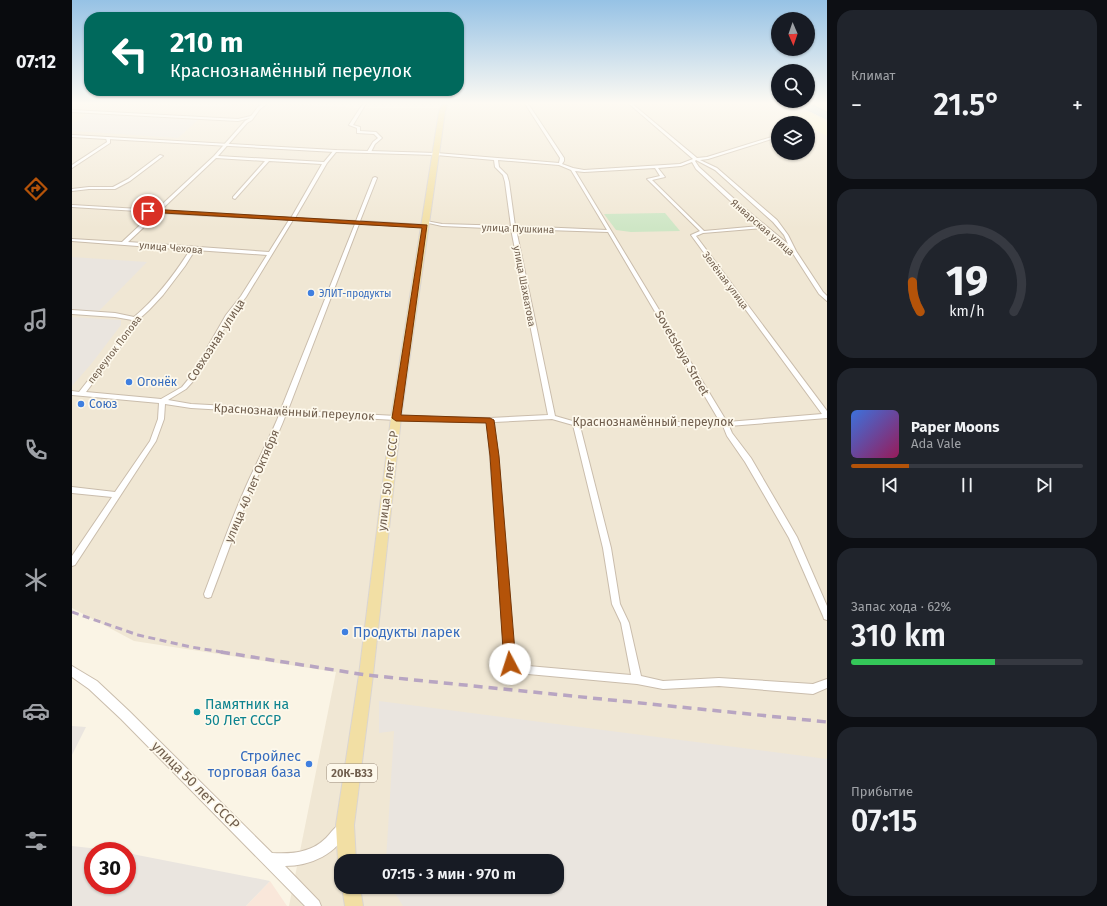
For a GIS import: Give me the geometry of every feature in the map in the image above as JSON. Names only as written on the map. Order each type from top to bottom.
[{"type":"main road","name":"улица 50 лет СССР","points":[[347,854],[345,825],[366,675],[396,418],[437,144]]},
{"type":"main road","points":[[352,894],[354,906]]},
{"type":"street","points":[[72,167],[103,144]]},
{"type":"street","points":[[214,144],[496,158],[560,164],[572,169],[584,171],[681,165],[697,168]]},
{"type":"street","points":[[369,152],[373,144]]},
{"type":"street","points":[[553,144],[562,158],[560,164]]},
{"type":"street","name":"Январская улица","points":[[676,144],[694,160],[697,168],[763,227],[794,251],[821,293],[827,299]]},
{"type":"street","points":[[681,165],[751,144]]},
{"type":"street","points":[[124,243],[226,145]]},
{"type":"street","name":"Совхозная улица","points":[[162,401],[184,388],[194,377],[217,340],[229,315],[244,297],[292,220],[325,163],[335,151]]},
{"type":"street","points":[[72,190],[114,188],[129,180],[160,156]]},
{"type":"street","points":[[215,157],[325,163]]},
{"type":"street","name":"улица Шахватова","points":[[496,158],[497,166],[506,175],[513,216],[513,227],[552,417]]},
{"type":"street","points":[[235,198],[268,160]]},
{"type":"street","points":[[694,160],[716,169],[774,221],[786,235],[794,251]]},
{"type":"street","points":[[656,167],[663,177],[649,179],[703,232],[763,227]]},
{"type":"street","name":"Sovetskaya Street","points":[[572,169],[725,424],[729,434],[748,460],[793,537],[827,616]]},
{"type":"street","name":"улица 40 лет Октября","points":[[208,594],[261,459],[274,436],[282,411],[375,178]]},
{"type":"street","name":"улица Пушкина","points":[[72,206],[292,220],[610,231]]},
{"type":"street","name":"Зелёная улица","points":[[703,232],[693,235],[827,416]]},
{"type":"street","name":"улица Чехова","points":[[72,240],[193,249],[259,252],[270,254]]},
{"type":"street","name":"переулок Попова","points":[[81,394],[133,327],[135,319],[147,309],[160,294],[183,265],[193,249]]},
{"type":"street","points":[[72,312],[116,315],[135,319]]},
{"type":"street","name":"Краснознамённый переулок","points":[[72,393],[162,401],[191,406],[396,418],[490,420],[552,417],[576,424],[725,424],[827,416]]},
{"type":"street","points":[[72,564],[153,440],[161,419],[162,401]]},
{"type":"street","points":[[490,420],[510,664],[528,670],[637,680],[663,684],[719,682],[813,689],[827,683]]},
{"type":"street","points":[[576,424],[607,548],[616,604],[625,623],[637,680]]},
{"type":"street","points":[[72,490],[116,495]]},
{"type":"street","name":"улица 50 лет СССР","points":[[72,671],[93,685],[125,715],[314,906]]},
{"type":"street","points":[[269,859],[303,859],[316,854],[333,841],[345,825]]},
{"type":"shaded area","points":[[72,144],[771,144],[771,160],[815,160],[815,144],[827,144],[827,906],[289,906],[336,672],[134,641],[72,608]]},
{"type":"shaded area","points":[[72,257],[147,262],[99,311],[72,310]]},
{"type":"shaded area","points":[[72,317],[121,320],[121,325],[72,386]]},
{"type":"shaded area","points":[[379,701],[827,759],[827,906],[403,906],[395,894],[564,894],[564,854],[386,854],[394,731],[379,733]]},
{"type":"shaded area","points":[[72,726],[86,727],[72,755]]},
{"type":"shaded area","points":[[72,846],[84,847],[84,894],[136,894],[136,855],[270,881],[246,906],[72,906]]},
{"type":"shaded area","points":[[270,881],[287,906],[246,906]]},
{"type":"green space","points":[[665,213],[680,231],[631,232],[616,230],[604,214]]},
{"type":"railway","points":[[72,612],[138,635],[191,647],[228,653]]},
{"type":"railway","points":[[221,652],[366,675],[827,722]]},
{"type":"place","name":"ЭЛИТ-продукты","points":[[311,293]]},
{"type":"place","name":"Огонёк","points":[[129,382]]},
{"type":"place","name":"Союз","points":[[81,404]]},
{"type":"place","name":"Продукты ларек","points":[[345,632]]},
{"type":"place","name":"Памятник на 50 Лет СССР","points":[[197,712]]},
{"type":"place","name":"Стройлес торговая база","points":[[309,764]]},
{"type":"route","points":[[148,211],[292,220],[425,226],[396,418],[490,420],[510,664]]}]
